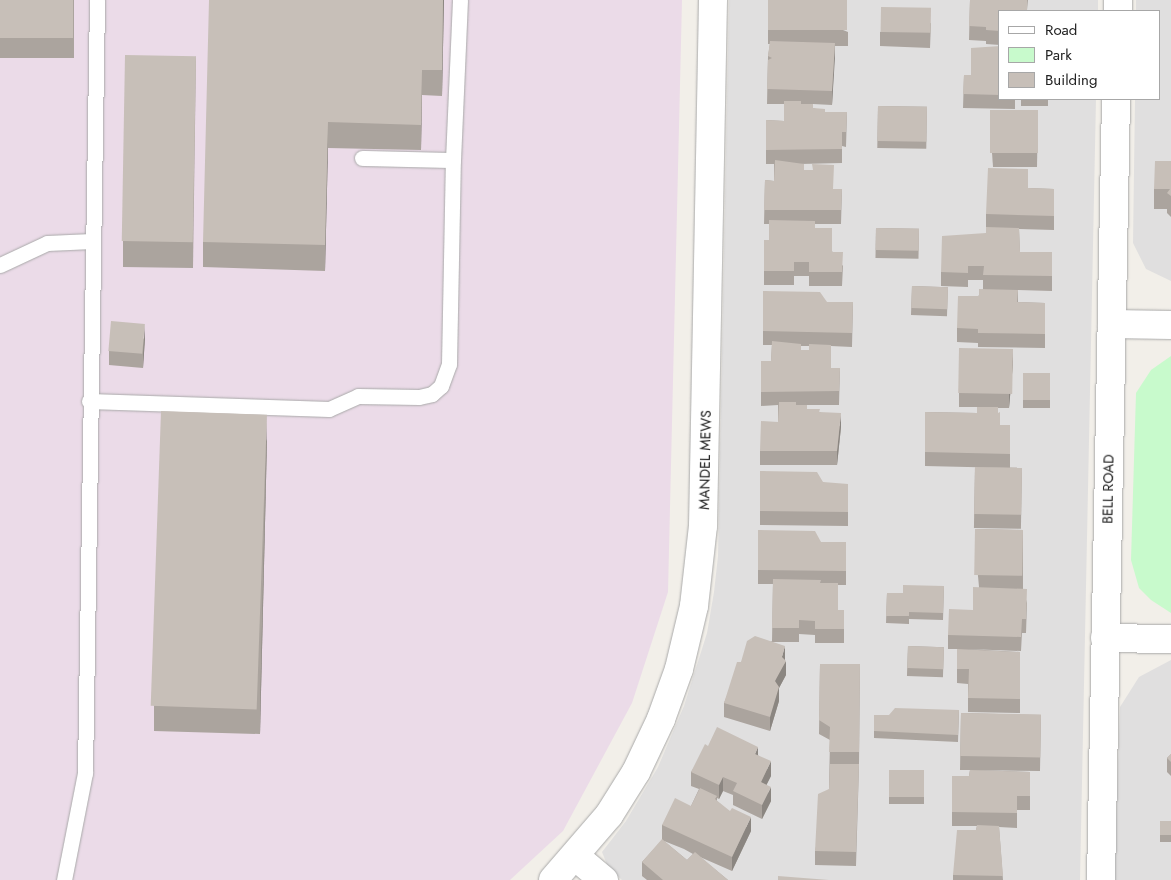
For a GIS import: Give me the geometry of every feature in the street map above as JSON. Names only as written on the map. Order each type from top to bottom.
[{"type":"street","name":"MANDEL MEWS","points":[[553,880],[575,856],[618,801],[661,719],[679,669],[698,580],[704,516],[713,0]]},
{"type":"street","name":"BELL ROAD","points":[[1101,880],[1116,100]]},
{"type":"street","points":[[1112,324],[1171,325]]},
{"type":"street","points":[[1105,638],[1171,639]]},
{"type":"street","points":[[575,856],[604,880]]},
{"type":"lane","points":[[64,880],[84,773],[97,0]]},
{"type":"lane","points":[[89,401],[329,409],[358,396],[419,397],[432,394],[441,386],[449,364],[453,160],[460,0]]},
{"type":"lane","points":[[362,158],[453,160]]},
{"type":"lane","points":[[0,265],[47,242],[92,241]]},
{"type":"shaded area","points":[[0,0],[682,0],[668,592],[632,703],[563,831],[510,880],[0,880]]},
{"type":"shaded area","points":[[729,0],[1098,0],[1098,10],[998,10],[998,100],[1096,100],[1080,880],[622,880],[608,867],[602,852],[626,821],[658,767],[684,706],[707,633],[718,556]]},
{"type":"shaded area","points":[[1136,0],[1171,0],[1171,281],[1146,269],[1133,243],[1135,100],[1161,100],[1161,10],[1136,10]]},
{"type":"shaded area","points":[[1171,660],[1171,880],[1114,880],[1120,707],[1139,677]]},
{"type":"green space","points":[[1171,356],[1171,613],[1151,600],[1139,588],[1131,560],[1136,393],[1151,370]]},
{"type":"building","points":[[0,0],[73,0],[73,38],[0,38]]},
{"type":"building","points":[[209,0],[443,0],[442,70],[422,70],[421,125],[328,122],[325,245],[203,242]]},
{"type":"building","points":[[768,0],[847,0],[847,30],[768,30]]},
{"type":"building","points":[[970,0],[1027,0],[1027,10],[998,10],[998,31],[986,30],[986,27],[969,26]]},
{"type":"building","points":[[881,7],[931,8],[931,33],[881,32]]},
{"type":"building","points":[[770,41],[835,43],[832,91],[767,89],[768,60],[772,58],[768,56]]},
{"type":"building","points":[[998,46],[998,95],[963,94],[964,75],[971,75],[971,48]]},
{"type":"building","points":[[125,55],[196,56],[193,242],[122,241]]},
{"type":"building","points":[[784,101],[801,101],[801,104],[813,104],[813,108],[825,109],[825,112],[847,112],[846,132],[842,132],[842,149],[766,150],[766,120],[784,121]]},
{"type":"building","points":[[878,106],[927,107],[926,142],[877,141]]},
{"type":"building","points":[[990,110],[1038,110],[1038,153],[990,153]]},
{"type":"building","points":[[775,160],[804,164],[804,170],[813,170],[812,164],[834,165],[833,189],[842,189],[841,210],[764,210],[765,180],[774,181]]},
{"type":"building","points":[[1155,161],[1171,161],[1171,196],[1167,193],[1170,189],[1154,189]]},
{"type":"building","points":[[988,168],[1028,169],[1028,188],[1054,189],[1054,216],[986,214]]},
{"type":"building","points":[[769,220],[815,221],[815,228],[832,228],[832,252],[843,252],[842,272],[809,272],[809,262],[794,262],[794,271],[764,271],[764,240],[769,240]]},
{"type":"building","points":[[986,227],[1019,228],[1020,252],[1052,252],[1052,276],[983,275],[984,266],[968,266],[968,273],[941,272],[942,236],[986,233]]},
{"type":"building","points":[[876,228],[919,229],[919,251],[876,250]]},
{"type":"building","points":[[912,286],[948,287],[947,309],[911,308]]},
{"type":"building","points":[[979,289],[1018,290],[1017,302],[1045,303],[1045,334],[978,333],[978,329],[957,328],[958,296],[979,296]]},
{"type":"building","points":[[763,291],[820,292],[827,302],[853,302],[852,333],[763,331]]},
{"type":"building","points":[[111,321],[145,324],[142,354],[108,351]]},
{"type":"building","points":[[772,341],[801,344],[801,350],[809,350],[809,344],[831,345],[831,368],[840,368],[839,391],[761,392],[761,361],[771,361]]},
{"type":"building","points":[[959,348],[1013,349],[1012,394],[958,393]]},
{"type":"building","points":[[1023,373],[1050,373],[1050,400],[1023,400]]},
{"type":"building","points":[[779,402],[796,402],[796,405],[807,405],[807,409],[820,409],[819,412],[841,413],[837,451],[760,451],[761,421],[778,422]]},
{"type":"building","points":[[977,407],[998,407],[1000,425],[1010,425],[1010,454],[925,452],[925,412],[977,413]]},
{"type":"building","points":[[161,411],[267,415],[257,710],[151,706]]},
{"type":"building","points":[[975,467],[1022,468],[1021,515],[974,514]]},
{"type":"building","points":[[760,471],[817,472],[823,482],[848,484],[848,512],[760,511]]},
{"type":"building","points":[[975,529],[1023,530],[1022,576],[974,575]]},
{"type":"building","points":[[758,530],[815,531],[821,542],[846,542],[846,571],[758,570]]},
{"type":"building","points":[[773,579],[821,580],[820,583],[838,583],[838,610],[844,610],[844,629],[815,629],[815,621],[799,620],[799,628],[772,628]]},
{"type":"building","points":[[903,585],[944,586],[943,613],[909,612],[909,616],[886,616],[887,593],[903,593]]},
{"type":"building","points":[[973,587],[1027,589],[1026,619],[1022,619],[1021,637],[948,635],[949,609],[973,610]]},
{"type":"building","points":[[755,636],[785,646],[782,657],[786,661],[775,681],[779,687],[770,717],[724,703],[737,662],[741,662],[747,641]]},
{"type":"building","points":[[908,646],[944,647],[943,669],[907,668]]},
{"type":"building","points":[[957,649],[1020,652],[1020,699],[968,698],[969,669],[957,669]]},
{"type":"building","points":[[820,664],[860,664],[859,752],[829,752],[830,727],[819,720]]},
{"type":"building","points":[[895,708],[959,710],[958,735],[874,731],[874,715],[889,715]]},
{"type":"building","points":[[961,713],[1041,714],[1040,757],[960,756]]},
{"type":"building","points":[[717,727],[758,747],[755,754],[771,761],[761,782],[771,787],[762,805],[733,791],[737,783],[723,777],[719,785],[691,772],[705,744],[708,746]]},
{"type":"building","points":[[1171,754],[1171,762],[1167,758]]},
{"type":"building","points":[[830,764],[859,764],[856,852],[815,851],[818,794],[829,789]]},
{"type":"building","points":[[889,770],[924,770],[924,797],[889,797]]},
{"type":"building","points":[[970,770],[1030,772],[1030,796],[1017,796],[1017,813],[952,812],[952,776],[969,776]]},
{"type":"building","points":[[700,788],[717,796],[715,799],[730,811],[732,808],[751,817],[732,857],[662,825],[675,798],[691,806]]},
{"type":"building","points":[[1160,821],[1171,821],[1171,835],[1160,835]]},
{"type":"building","points":[[977,825],[999,826],[1003,876],[953,875],[957,830],[976,830]]},
{"type":"building","points":[[662,839],[687,860],[695,852],[728,880],[663,880],[642,862]]},
{"type":"building","points":[[778,876],[829,880],[778,880]]}]
